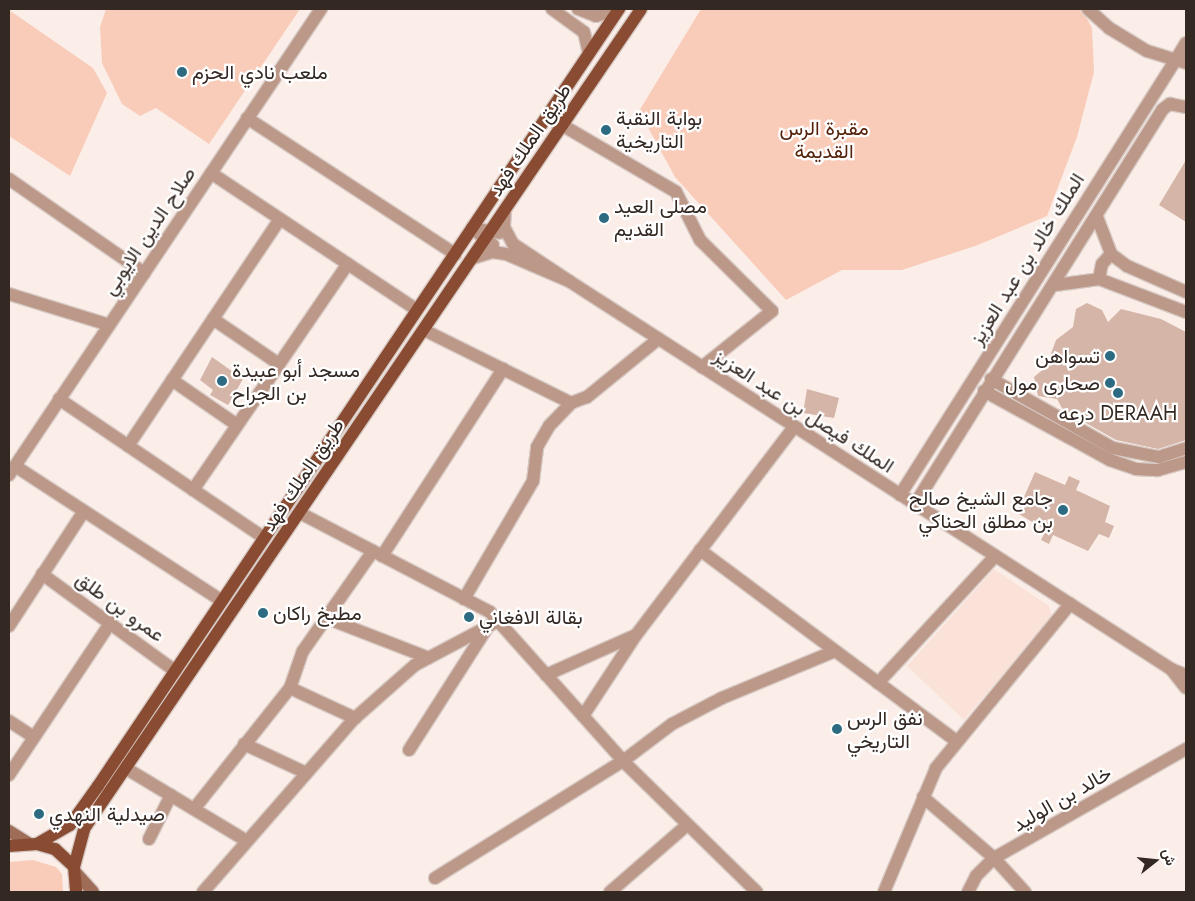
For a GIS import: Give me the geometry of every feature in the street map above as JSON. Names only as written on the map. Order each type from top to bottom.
[{"type":"main road","name":"طريق الملك فهد","points":[[34,844],[70,825],[176,671],[619,9]]},
{"type":"main road","name":"طريق الملك فهد","points":[[76,892],[75,870],[84,829],[127,769],[641,9]]},
{"type":"main road","points":[[9,831],[34,844],[55,849],[93,892]]},
{"type":"main road","points":[[9,846],[34,844]]},
{"type":"street","name":"صلاح الدين الايوبي","points":[[12,470],[321,9]]},
{"type":"street","points":[[552,9],[584,32],[589,53]]},
{"type":"street","points":[[578,9],[596,16],[615,9]]},
{"type":"street","points":[[1093,11],[1147,51],[1181,62]]},
{"type":"street","name":"الملك خالد بن عبد العزيز","points":[[900,495],[1181,62],[1186,43]]},
{"type":"street","name":"الملك خالد بن عبد العزيز","points":[[915,504],[991,379],[1056,285],[1163,109],[1178,104],[1186,107]]},
{"type":"street","points":[[248,118],[455,254]]},
{"type":"street","points":[[562,126],[676,192],[700,240],[772,311],[702,367]]},
{"type":"street","points":[[211,173],[417,310]]},
{"type":"street","points":[[9,179],[144,273]]},
{"type":"street","points":[[505,210],[507,234],[513,244],[569,281]]},
{"type":"street","points":[[1097,217],[1112,254],[1127,266],[1186,292]]},
{"type":"street","points":[[128,446],[280,219]]},
{"type":"street","points":[[472,228],[488,235],[506,254]]},
{"type":"street","points":[[488,235],[507,234]]},
{"type":"street","points":[[473,258],[493,252],[506,254],[569,281]]},
{"type":"street","points":[[1099,279],[1102,264],[1112,254]]},
{"type":"street","points":[[193,490],[348,264]]},
{"type":"street","points":[[1056,285],[1099,279],[1186,312]]},
{"type":"street","name":"الملك فيصل بن عبد العزيز","points":[[569,281],[1171,669],[1186,675]]},
{"type":"street","points":[[9,295],[109,326]]},
{"type":"street","points":[[213,319],[280,364]]},
{"type":"street","points":[[424,330],[571,403]]},
{"type":"street","points":[[464,598],[532,480],[541,440],[571,403],[587,397],[658,339]]},
{"type":"street","points":[[194,809],[290,688],[303,651],[326,618],[378,553],[503,369]]},
{"type":"street","points":[[991,379],[1113,448],[1159,457],[1186,448]]},
{"type":"street","points":[[172,380],[237,425]]},
{"type":"street","points":[[984,390],[1110,460],[1136,469],[1158,470],[1186,462]]},
{"type":"street","points":[[60,399],[264,538]]},
{"type":"street","points":[[583,716],[636,635],[794,427]]},
{"type":"street","points":[[12,470],[84,511],[222,601]]},
{"type":"street","points":[[9,626],[84,511]]},
{"type":"street","points":[[300,513],[490,612],[493,624],[546,675],[623,761],[686,826],[757,892]]},
{"type":"street","points":[[700,550],[956,741]]},
{"type":"street","points":[[878,683],[995,556]]},
{"type":"street","name":"عمرو بن طلق","points":[[42,574],[111,622],[176,671]]},
{"type":"street","points":[[884,892],[936,768],[956,741],[1070,604]]},
{"type":"street","points":[[326,618],[429,658]]},
{"type":"street","points":[[9,775],[32,736],[111,622]]},
{"type":"street","points":[[203,892],[304,772],[355,718],[414,665],[493,624]]},
{"type":"street","points":[[409,750],[493,624]]},
{"type":"street","points":[[546,675],[636,635]]},
{"type":"street","points":[[435,878],[623,761],[672,724],[722,698],[835,651]]},
{"type":"street","name":"الملك فيصل بن عبد العزيز","points":[[1171,669],[1186,688]]},
{"type":"street","points":[[290,688],[355,718]]},
{"type":"street","points":[[9,721],[32,736]]},
{"type":"street","points":[[244,744],[304,772]]},
{"type":"street","name":"خالد بن الوليد","points":[[968,892],[976,876],[994,858],[1186,749]]},
{"type":"street","points":[[127,769],[247,841]]},
{"type":"street","points":[[148,838],[171,796]]},
{"type":"street","points":[[923,798],[994,858],[1025,892]]},
{"type":"street","points":[[610,892],[686,826]]},
{"type":"shaded area","points":[[994,569],[1049,606],[1052,616],[964,720],[907,666]]},
{"type":"green space","name":"ملعب نادي الحزم","points":[[106,9],[300,9],[209,144],[156,108],[140,116],[122,104],[102,63],[100,27]]},
{"type":"green space","name":"مقبرة الرس القديمة","points":[[701,9],[1082,9],[1092,28],[1094,72],[1077,137],[1047,216],[978,245],[902,270],[842,270],[786,300],[675,177],[639,111]]},
{"type":"green space","points":[[9,10],[93,68],[107,93],[70,176],[9,136]]},
{"type":"green space","points":[[33,860],[56,867],[62,874],[63,892],[9,892],[9,862]]},
{"type":"building","points":[[1186,160],[1186,222],[1159,205]]},
{"type":"building","name":"صحارى مول","points":[[1087,303],[1102,310],[1108,322],[1121,309],[1161,319],[1186,332],[1186,440],[1158,449],[1116,440],[1063,410],[1057,399],[1038,396],[1034,377],[1046,367],[1056,340],[1073,327],[1076,309]]},
{"type":"building","name":"مسجد أبو عبيدة بن الجراح","points":[[212,357],[243,379],[228,405],[210,395],[213,390],[200,380]]},
{"type":"building","points":[[807,389],[839,398],[834,418],[803,413]]},
{"type":"building","name":"جامع الشيخ صالح بن مطلق الحناكي","points":[[1035,472],[1065,485],[1069,476],[1080,481],[1076,490],[1110,506],[1105,522],[1114,526],[1109,538],[1099,534],[1088,551],[1053,535],[1049,544],[1041,540],[1046,530],[1017,513]]},
{"type":"place","name":"ملعب نادي الحزم","points":[[182,72]]},
{"type":"place","name":"بوابة النقبة التاريخية","points":[[606,130]]},
{"type":"place","name":"مصلى العيد القديم","points":[[604,218]]},
{"type":"place","name":"تسواهن","points":[[1110,356]]},
{"type":"place","name":"مسجد أبو عبيدة بن الجراح","points":[[222,381]]},
{"type":"place","name":"صحارى مول","points":[[1110,383]]},
{"type":"place","name":"درعه DERAAH","points":[[1118,393]]},
{"type":"place","name":"جامع الشيخ صالح بن مطلق الحناكي","points":[[1063,510]]},
{"type":"place","name":"مطبخ راكان","points":[[263,613]]},
{"type":"place","name":"بقالة الافغاني","points":[[469,617]]},
{"type":"place","name":"نفق الرس التاريخي","points":[[837,729]]},
{"type":"place","name":"صيدلية النهدي","points":[[39,814]]}]
